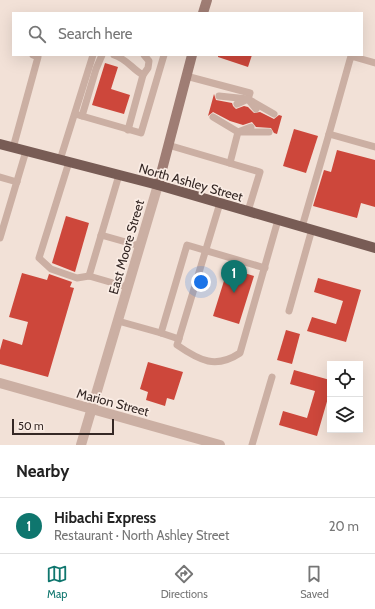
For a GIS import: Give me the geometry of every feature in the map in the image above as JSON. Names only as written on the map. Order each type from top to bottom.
[{"type":"main road","name":"North Ashley Street","points":[[0,144],[158,185],[375,248]]},
{"type":"street","points":[[203,12],[207,0]]},
{"type":"street","name":"East Moore Street","points":[[81,445],[158,185],[192,56]]},
{"type":"street","name":"Marion Street","points":[[0,383],[220,445]]},
{"type":"lane","points":[[13,148],[38,57],[36,56]]},
{"type":"lane","points":[[79,115],[93,56]]},
{"type":"lane","points":[[102,56],[79,115],[39,258],[51,269],[77,278],[89,276],[127,287]]},
{"type":"lane","points":[[117,56],[123,58],[135,70],[144,75]]},
{"type":"lane","points":[[128,130],[144,75],[148,68],[149,61],[145,56]]},
{"type":"lane","points":[[79,115],[141,133],[164,56]]},
{"type":"lane","points":[[289,311],[329,134],[351,56],[375,63]]},
{"type":"lane","points":[[186,76],[249,96],[274,114]]},
{"type":"lane","points":[[218,96],[249,96],[265,112]]},
{"type":"lane","points":[[226,101],[249,96]]},
{"type":"lane","points":[[237,104],[249,96]]},
{"type":"lane","points":[[249,96],[256,109]]},
{"type":"lane","points":[[213,117],[238,132],[269,132]]},
{"type":"lane","points":[[221,119],[238,132],[260,129]]},
{"type":"lane","points":[[230,163],[238,132],[232,122]]},
{"type":"lane","points":[[238,132],[251,127]]},
{"type":"lane","points":[[329,134],[375,147]]},
{"type":"lane","points":[[168,145],[260,172],[248,211]]},
{"type":"lane","points":[[0,238],[26,151]]},
{"type":"lane","points":[[89,276],[119,175]]},
{"type":"lane","points":[[0,177],[17,182]]},
{"type":"lane","points":[[220,203],[177,345],[191,355],[218,363],[229,360],[240,352],[278,220]]},
{"type":"lane","points":[[101,235],[140,246]]},
{"type":"lane","points":[[161,333],[187,245],[265,268]]},
{"type":"lane","points":[[118,321],[179,339]]},
{"type":"lane","points":[[252,445],[272,377]]},
{"type":"building","points":[[218,56],[252,56],[248,67]]},
{"type":"building","points":[[105,63],[118,67],[111,89],[130,95],[124,114],[92,105]]},
{"type":"building","points":[[214,94],[216,100],[232,103],[236,109],[244,106],[248,107],[254,113],[260,112],[274,119],[279,115],[282,116],[277,134],[274,133],[271,128],[256,127],[252,122],[243,125],[230,121],[213,112],[208,116]]},
{"type":"building","points":[[294,129],[318,136],[306,173],[283,166]]},
{"type":"building","points":[[337,150],[375,160],[375,207],[361,203],[357,218],[313,206],[324,170],[331,172]]},
{"type":"building","points":[[66,216],[89,223],[75,272],[52,263]]},
{"type":"building","points":[[228,268],[254,276],[239,324],[213,316]]},
{"type":"building","points":[[22,273],[47,280],[49,274],[72,282],[70,287],[74,288],[48,377],[0,364],[0,350],[3,339],[22,345],[28,322],[9,317]]},
{"type":"building","points":[[318,278],[361,290],[346,342],[307,331],[312,317],[336,324],[343,301],[314,292]]},
{"type":"building","points":[[286,330],[300,334],[292,364],[277,360]]},
{"type":"building","points":[[148,362],[183,372],[174,400],[167,398],[165,406],[146,400],[148,392],[140,389]]},
{"type":"building","points":[[294,370],[327,379],[327,401],[317,436],[279,425],[283,411],[307,418],[315,391],[290,384]]},
{"type":"place","name":"Hibachi Express","points":[[234,293]]}]
